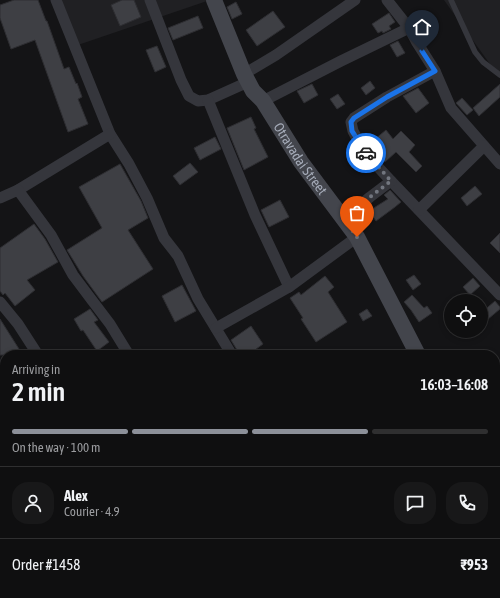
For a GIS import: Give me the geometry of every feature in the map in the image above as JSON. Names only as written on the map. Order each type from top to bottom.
[{"type":"street","points":[[56,0],[110,134],[129,164],[147,198],[164,238],[178,256],[198,299],[229,350]]},
{"type":"street","points":[[150,0],[181,80],[190,96],[198,101],[208,100],[246,78],[276,55],[355,0]]},
{"type":"street","name":"Otravadai Street","points":[[214,0],[246,78],[253,90],[263,101],[301,162],[357,237],[415,350]]},
{"type":"street","points":[[387,0],[409,28],[435,71],[452,108],[500,164]]},
{"type":"street","points":[[263,101],[409,28]]},
{"type":"street","points":[[435,71],[387,97],[354,118],[351,122],[352,131],[366,153],[391,181],[500,295]]},
{"type":"street","points":[[208,100],[255,215],[289,286]]},
{"type":"street","points":[[0,198],[18,190],[110,134]]},
{"type":"street","points":[[419,210],[484,146]]},
{"type":"street","points":[[344,219],[391,181]]},
{"type":"street","points":[[18,190],[51,235],[74,275],[110,324],[126,350]]},
{"type":"street","points":[[216,328],[289,286],[357,237]]},
{"type":"street","points":[[0,302],[18,324],[35,350]]},
{"type":"lane","points":[[451,0],[475,52],[483,62],[500,76]]},
{"type":"shaded area","points":[[52,0],[210,0],[72,47]]},
{"type":"shaded area","points":[[444,0],[500,0],[500,78]]},
{"type":"building","points":[[14,0],[38,0],[64,69],[69,67],[76,84],[77,83],[82,97],[78,99],[88,124],[68,132],[35,40],[11,49],[0,18],[0,5]]},
{"type":"building","points":[[122,0],[134,0],[141,17],[120,26],[111,5]]},
{"type":"building","points":[[236,2],[242,14],[232,19],[227,7]]},
{"type":"building","points":[[273,11],[285,27],[257,46],[246,30]]},
{"type":"building","points":[[389,13],[395,22],[389,26],[391,29],[383,33],[382,31],[378,33],[372,24]]},
{"type":"building","points":[[198,16],[203,28],[173,40],[168,28]]},
{"type":"building","points":[[398,41],[405,53],[397,57],[390,45]]},
{"type":"building","points":[[157,46],[166,67],[155,72],[146,50]]},
{"type":"building","points":[[370,81],[375,88],[366,95],[361,88]]},
{"type":"building","points":[[312,84],[318,95],[304,103],[297,91]]},
{"type":"building","points":[[500,84],[500,97],[479,116],[473,108]]},
{"type":"building","points":[[418,88],[429,103],[416,113],[403,96]]},
{"type":"building","points":[[338,94],[345,104],[337,109],[330,99]]},
{"type":"building","points":[[462,98],[473,110],[467,115],[456,103]]},
{"type":"building","points":[[251,117],[256,128],[254,129],[268,157],[244,170],[227,128]]},
{"type":"building","points":[[386,130],[393,139],[401,131],[415,145],[409,152],[422,166],[416,172],[396,152],[385,162],[376,151],[374,152],[368,145]]},
{"type":"building","points":[[215,137],[221,149],[200,160],[194,148]]},
{"type":"building","points":[[190,163],[198,172],[180,185],[173,176]]},
{"type":"building","points":[[120,164],[141,201],[148,218],[128,230],[153,269],[102,302],[83,276],[67,250],[102,228],[79,187]]},
{"type":"building","points":[[475,186],[482,194],[467,206],[461,198]]},
{"type":"building","points":[[390,190],[401,202],[376,221],[369,211],[388,199],[384,195]]},
{"type":"building","points":[[280,200],[289,217],[269,227],[261,210]]},
{"type":"building","points":[[34,224],[45,239],[58,262],[27,280],[35,290],[15,306],[5,293],[3,295],[0,291],[0,248]]},
{"type":"building","points":[[500,233],[500,253],[490,243]]},
{"type":"building","points":[[414,275],[421,284],[413,290],[406,280]]},
{"type":"building","points":[[325,276],[334,287],[328,292],[347,322],[316,342],[301,319],[303,318],[290,298],[299,292],[301,295]]},
{"type":"building","points":[[473,278],[480,286],[471,294],[469,294],[463,287]]},
{"type":"building","points":[[182,285],[196,311],[175,322],[162,296]]},
{"type":"building","points":[[412,295],[424,308],[427,306],[432,313],[419,322],[404,302]]},
{"type":"building","points":[[495,301],[500,309],[488,319],[488,307]]},
{"type":"building","points":[[90,309],[98,320],[94,322],[109,342],[96,350],[83,330],[81,331],[74,319]]},
{"type":"building","points":[[367,309],[372,316],[363,321],[359,314]]},
{"type":"building","points":[[0,319],[19,349],[0,350]]},
{"type":"building","points":[[251,326],[263,344],[255,350],[237,350],[231,340]]},
{"type":"way so far","points":[[357,237],[344,219],[391,181],[366,153]]},
{"type":"route","points":[[366,153],[352,131],[351,122],[354,118],[387,97],[435,71],[422,51]]}]
